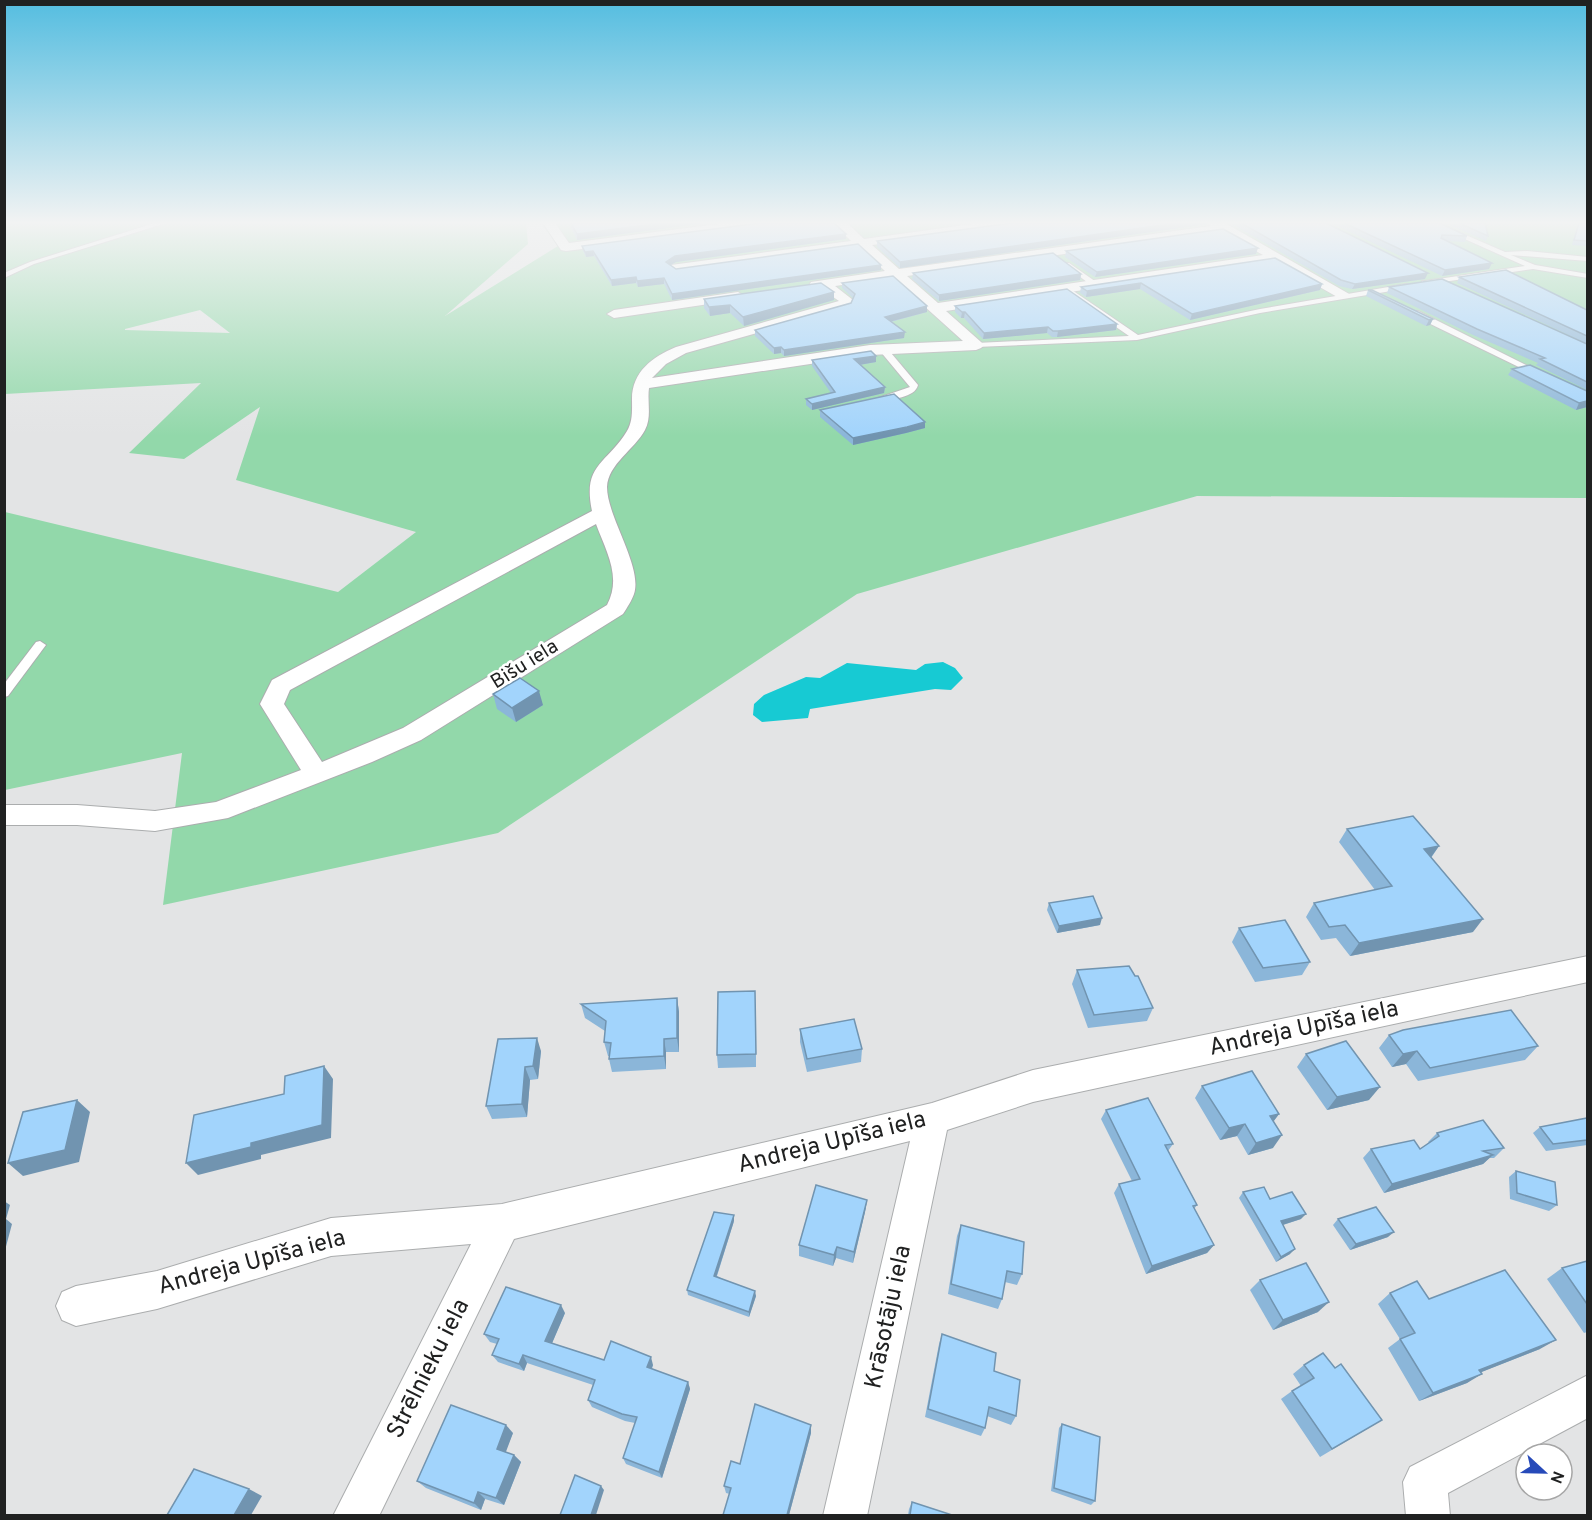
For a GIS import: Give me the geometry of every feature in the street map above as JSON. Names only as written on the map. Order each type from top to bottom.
[{"type":"street","points":[[614,314],[753,294]]},
{"type":"street","points":[[640,385],[650,370],[664,358],[681,350],[845,304],[846,300],[837,294]]},
{"type":"street","points":[[919,294],[976,345]]},
{"type":"street","points":[[936,308],[1027,294]]},
{"type":"street","points":[[640,385],[883,349],[976,345]]},
{"type":"street","name":"Bišu iela","points":[[4,815],[77,815],[155,821],[219,811],[363,756],[412,734],[615,609],[624,593],[625,581],[597,486],[606,467],[637,429],[641,417],[638,396],[640,385]]},
{"type":"street","points":[[317,774],[272,704],[280,685],[604,512]]},
{"type":"street","name":"Andreja Upīša iela","points":[[76,1306],[158,1290],[331,1237],[502,1223],[932,1119],[1033,1086],[1587,969]]},
{"type":"street","name":"Krāsotāju iela","points":[[845,1515],[932,1119]]},
{"type":"street","name":"Strēlnieku iela","points":[[355,1515],[502,1223]]},
{"type":"street","points":[[1428,1515],[1425,1482],[1587,1395]]},
{"type":"lane","points":[[1074,294],[1137,338]]},
{"type":"lane","points":[[976,345],[1137,338],[1351,294]]},
{"type":"lane","points":[[1377,294],[1391,301]]},
{"type":"lane","points":[[1401,306],[1546,377]]},
{"type":"lane","points":[[874,400],[909,392],[914,388],[914,385],[883,349]]},
{"type":"lane","points":[[4,693],[40,645]]},
{"type":"green space","points":[[5,294],[470,294],[445,316],[481,294],[1587,294],[1587,498],[1197,496],[857,594],[498,833],[163,905],[182,753],[5,790],[5,512],[338,592],[416,532],[236,480],[260,407],[184,459],[129,453],[201,383],[5,394]],"holes":[[[200,310],[230,333],[125,330]]]},
{"type":"water","points":[[943,662],[955,668],[963,678],[951,690],[935,689],[810,709],[808,718],[762,722],[753,715],[754,704],[764,695],[806,677],[820,678],[847,663],[916,670],[925,664]]},
{"type":"building","points":[[741,294],[827,294],[743,317],[730,305],[709,307],[704,299]]},
{"type":"building","points":[[855,294],[913,294],[927,306],[885,317],[905,332],[784,350],[781,347],[774,348],[755,330],[851,303]]},
{"type":"building","points":[[1034,294],[1074,294],[1117,324],[1058,331],[1053,331],[1048,327],[984,333],[965,312],[955,306]]},
{"type":"building","points":[[1159,294],[1279,294],[1192,314]]},
{"type":"building","points":[[1376,294],[1433,319],[1429,320]]},
{"type":"building","points":[[1404,294],[1475,294],[1587,344],[1587,382],[1540,359],[1545,358]]},
{"type":"building","points":[[1496,294],[1554,294],[1587,310],[1587,336]]},
{"type":"building","points":[[871,351],[876,356],[854,359],[885,387],[812,404],[806,399],[835,392],[812,360]]},
{"type":"building","points":[[1530,365],[1587,391],[1587,401],[1579,403],[1512,369]]},
{"type":"building","points":[[894,394],[925,422],[853,438],[820,410]]},
{"type":"building","points":[[520,678],[539,691],[512,708],[493,694]]},
{"type":"building","points":[[1413,816],[1439,846],[1424,849],[1483,919],[1359,943],[1345,925],[1329,927],[1314,903],[1392,886],[1347,829]]},
{"type":"building","points":[[1093,896],[1102,918],[1059,926],[1049,903]]},
{"type":"building","points":[[1285,920],[1310,962],[1263,968],[1239,928]]},
{"type":"building","points":[[1129,966],[1135,976],[1138,976],[1153,1008],[1094,1015],[1077,970]]},
{"type":"building","points":[[755,991],[756,1054],[717,1055],[718,992]]},
{"type":"building","points":[[677,998],[677,1038],[664,1039],[664,1056],[609,1059],[611,1043],[604,1042],[606,1021],[581,1004]]},
{"type":"building","points":[[1511,1010],[1538,1046],[1430,1068],[1417,1051],[1403,1054],[1389,1035],[1403,1030]]},
{"type":"building","points":[[854,1019],[862,1049],[807,1059],[800,1029]]},
{"type":"building","points":[[537,1038],[533,1066],[525,1067],[522,1104],[486,1106],[498,1039]]},
{"type":"building","points":[[1346,1041],[1380,1087],[1337,1097],[1306,1054]]},
{"type":"building","points":[[324,1066],[322,1125],[251,1143],[251,1147],[186,1163],[194,1115],[284,1094],[285,1076]]},
{"type":"building","points":[[1252,1071],[1279,1114],[1270,1116],[1282,1135],[1256,1143],[1245,1124],[1229,1128],[1202,1086]]},
{"type":"building","points":[[1148,1098],[1173,1144],[1165,1145],[1197,1205],[1193,1206],[1214,1245],[1152,1266],[1119,1184],[1140,1179],[1106,1110]]},
{"type":"building","points":[[77,1100],[65,1150],[8,1163],[23,1112]]},
{"type":"building","points":[[1587,1118],[1587,1140],[1553,1144],[1540,1127]]},
{"type":"building","points":[[1483,1120],[1504,1148],[1483,1151],[1493,1155],[1392,1184],[1371,1149],[1414,1140],[1420,1149],[1439,1136],[1437,1133]]},
{"type":"building","points":[[1516,1171],[1555,1182],[1557,1205],[1517,1193]]},
{"type":"building","points":[[816,1185],[867,1200],[854,1252],[837,1247],[834,1255],[799,1245]]},
{"type":"building","points":[[1264,1187],[1270,1199],[1292,1192],[1306,1214],[1281,1221],[1295,1249],[1281,1257],[1243,1192]]},
{"type":"building","points":[[1376,1207],[1394,1232],[1356,1244],[1338,1219]]},
{"type":"building","points":[[714,1212],[734,1215],[714,1276],[755,1291],[749,1312],[687,1290]]},
{"type":"building","points":[[961,1225],[1024,1242],[1022,1274],[1007,1271],[1002,1299],[951,1284]]},
{"type":"building","points":[[1587,1261],[1587,1304],[1562,1268]]},
{"type":"building","points":[[1306,1263],[1329,1302],[1283,1320],[1260,1280]]},
{"type":"building","points":[[1505,1270],[1556,1340],[1479,1370],[1482,1374],[1433,1393],[1400,1339],[1415,1333],[1390,1293],[1417,1281],[1429,1299]]},
{"type":"building","points":[[506,1287],[561,1305],[545,1341],[604,1360],[611,1341],[651,1357],[647,1367],[688,1382],[659,1472],[623,1458],[637,1417],[622,1414],[588,1400],[595,1380],[523,1355],[519,1364],[492,1355],[499,1339],[484,1334]]},
{"type":"building","points":[[942,1334],[996,1353],[994,1371],[1020,1380],[1016,1416],[989,1407],[985,1428],[928,1409]]},
{"type":"building","points":[[1323,1353],[1335,1368],[1341,1364],[1382,1420],[1332,1449],[1292,1391],[1314,1378],[1304,1365]]},
{"type":"building","points":[[755,1404],[811,1425],[787,1515],[723,1515],[731,1488],[724,1486],[731,1461],[740,1464]]},
{"type":"building","points":[[451,1405],[506,1425],[497,1449],[514,1455],[496,1498],[478,1492],[474,1503],[417,1481]]},
{"type":"building","points":[[1062,1424],[1100,1437],[1095,1501],[1054,1488]]},
{"type":"building","points":[[194,1469],[249,1489],[234,1515],[167,1515]]},
{"type":"building","points":[[575,1475],[601,1486],[591,1515],[560,1515]]},
{"type":"building","points":[[912,1502],[952,1515],[910,1515]]}]
